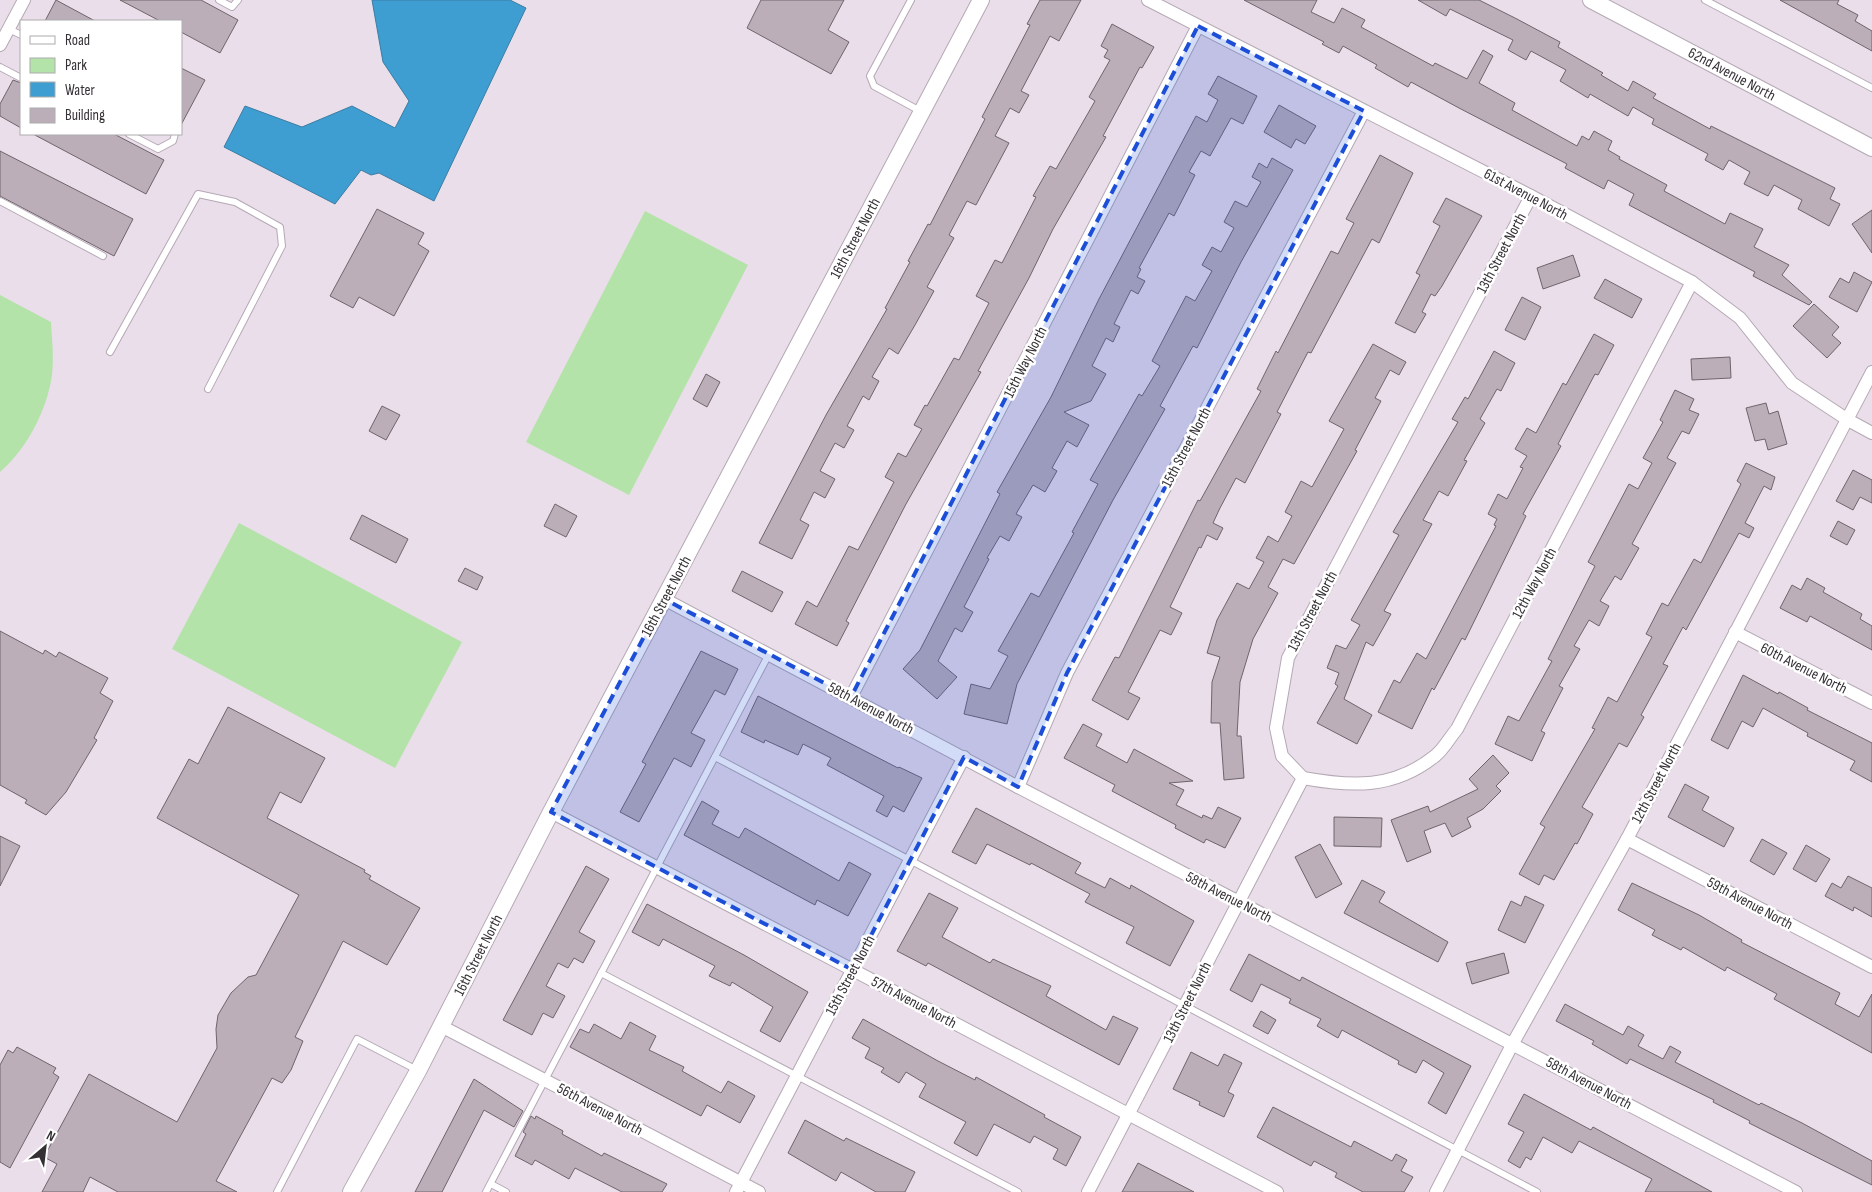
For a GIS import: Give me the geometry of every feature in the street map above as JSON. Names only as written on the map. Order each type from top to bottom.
[{"type":"street","points":[[0,45],[24,0]]},
{"type":"street","name":"16th Street North","points":[[351,1192],[418,1071],[551,812],[981,0]]},
{"type":"street","name":"61st Avenue North","points":[[1148,0],[1531,196],[1692,282],[1740,318],[1792,383],[1848,420],[1872,433]]},
{"type":"street","name":"62nd Avenue North","points":[[1592,0],[1872,148]]},
{"type":"street","name":"15th Way North","points":[[851,697],[1198,26]]},
{"type":"street","name":"15th Street North","points":[[1018,787],[1067,673],[1364,111]]},
{"type":"street","name":"13th Street North","points":[[1088,1192],[1303,778],[1282,756],[1276,728],[1288,658],[1531,196]]},
{"type":"street","name":"12th Way North","points":[[1303,778],[1338,784],[1381,783],[1411,772],[1437,755],[1457,729],[1692,282]]},
{"type":"street","name":"12th Street North","points":[[1436,1192],[1513,1043],[1627,839],[1872,372]]},
{"type":"street","name":"58th Avenue North","points":[[664,599],[1018,787],[1796,1192]]},
{"type":"street","name":"60th Avenue North","points":[[1735,632],[1872,703]]},
{"type":"street","name":"15th Street North","points":[[738,1187],[964,758]]},
{"type":"street","name":"57th Avenue North","points":[[551,812],[1276,1192]]},
{"type":"street","name":"59th Avenue North","points":[[1627,839],[1872,967]]},
{"type":"street","name":"56th Avenue North","points":[[441,1026],[545,1080],[738,1187],[759,1192]]},
{"type":"lane","points":[[219,0],[232,6],[238,0]]},
{"type":"lane","points":[[910,0],[870,76],[874,86],[922,112]]},
{"type":"lane","points":[[1705,0],[1872,88]]},
{"type":"lane","points":[[8,29],[20,35]]},
{"type":"lane","points":[[0,67],[20,77]]},
{"type":"lane","points":[[131,135],[158,149],[172,141],[175,135]]},
{"type":"lane","points":[[110,352],[198,194],[235,202],[280,227],[282,246],[208,389]]},
{"type":"lane","points":[[0,201],[103,256]]},
{"type":"lane","points":[[486,1192],[769,654]]},
{"type":"lane","points":[[715,757],[1538,1192]]},
{"type":"lane","points":[[601,973],[1018,1192]]},
{"type":"lane","points":[[276,1192],[357,1039],[418,1071]]},
{"type":"lane","points":[[491,1184],[506,1192]]},
{"type":"highlighted area","points":[[1198,26],[1364,111],[1067,673],[1018,787],[964,757],[853,970],[551,812],[664,599],[851,697]]},
{"type":"green space","points":[[645,211],[748,265],[629,495],[526,442]]},
{"type":"green space","points":[[0,295],[51,322],[53,362],[46,402],[34,428],[19,452],[0,472]]},
{"type":"green space","points":[[239,523],[462,642],[395,768],[172,649]]},
{"type":"water","points":[[372,0],[510,0],[526,8],[434,201],[379,173],[371,175],[361,170],[335,204],[224,147],[245,106],[302,127],[352,106],[395,128],[409,101],[383,62]]},
{"type":"building","points":[[56,0],[93,20],[46,20]]},
{"type":"building","points":[[120,0],[201,0],[238,20],[220,53],[182,33],[182,20],[158,20]]},
{"type":"building","points":[[761,0],[844,0],[828,30],[849,42],[831,74],[747,28]]},
{"type":"building","points":[[1040,0],[1081,0],[1059,41],[1050,36],[1021,91],[1029,95],[1019,113],[1010,108],[995,136],[1009,143],[976,205],[967,201],[949,235],[954,238],[927,287],[934,291],[898,354],[889,348],[872,377],[879,381],[869,400],[863,396],[847,426],[854,430],[844,448],[835,443],[820,471],[835,479],[825,498],[814,492],[800,520],[809,525],[792,559],[759,543],[826,415],[887,309],[885,308],[910,262],[908,261],[928,224],[930,225],[985,119],[982,117],[1030,25],[1027,24]]},
{"type":"building","points":[[1244,0],[1317,0],[1311,12],[1334,23],[1342,8],[1365,20],[1361,27],[1433,66],[1435,63],[1467,79],[1483,50],[1493,56],[1479,83],[1515,103],[1512,110],[1577,146],[1582,136],[1589,140],[1594,131],[1612,141],[1608,150],[1620,157],[1619,159],[1667,185],[1664,191],[1725,224],[1730,213],[1763,229],[1754,247],[1789,265],[1782,275],[1812,302],[1809,305],[1753,276],[1755,272],[1629,205],[1634,194],[1608,180],[1604,189],[1565,168],[1567,164],[1411,82],[1408,87],[1375,68],[1377,65],[1343,46],[1339,53],[1322,44],[1324,42]]},
{"type":"building","points":[[1418,0],[1479,0],[1560,42],[1558,47],[1603,73],[1601,75],[1628,91],[1633,81],[1656,94],[1653,98],[1710,129],[1711,126],[1835,188],[1830,199],[1840,204],[1829,226],[1798,209],[1802,200],[1774,185],[1768,196],[1744,184],[1750,172],[1729,160],[1723,170],[1705,160],[1708,154],[1652,124],[1654,119],[1633,107],[1628,116],[1590,94],[1588,98],[1560,81],[1566,70],[1531,51],[1526,60],[1508,50],[1513,40],[1450,9],[1446,16]]},
{"type":"building","points":[[1780,0],[1839,0],[1837,4],[1858,15],[1855,21],[1872,31],[1872,51]]},
{"type":"building","points":[[1112,24],[1154,47],[1142,68],[1140,67],[1103,136],[1106,137],[1053,229],[1029,278],[978,371],[981,372],[906,504],[846,621],[849,623],[837,646],[795,624],[807,601],[817,607],[849,546],[858,550],[894,482],[885,477],[898,453],[906,457],[922,429],[914,425],[954,358],[959,360],[989,303],[976,296],[995,260],[1002,263],[1036,197],[1033,196],[1050,166],[1056,169],[1095,101],[1089,97],[1110,60],[1104,57],[1108,50],[1101,46]]},
{"type":"building","points":[[182,68],[205,80],[182,123]]},
{"type":"building","points":[[1218,76],[1257,96],[1243,124],[1231,118],[1210,156],[1201,151],[1189,172],[1195,175],[1174,216],[1169,213],[1139,268],[1141,269],[1137,277],[1145,281],[1138,294],[1131,290],[1114,324],[1120,327],[1113,342],[1106,338],[1092,366],[1106,374],[1091,401],[1064,412],[1089,425],[1077,447],[1067,441],[1052,468],[1057,471],[1045,492],[1033,485],[1016,514],[1022,517],[1009,541],[1000,536],[987,558],[989,559],[964,607],[973,612],[962,632],[955,628],[938,661],[957,677],[937,699],[903,669],[920,650],[1000,494],[997,492],[1051,397],[1099,299],[1196,116],[1207,122],[1218,100],[1208,94]]},
{"type":"building","points":[[13,80],[20,83],[20,127],[0,116],[0,104]]},
{"type":"building","points":[[1279,105],[1316,126],[1305,144],[1296,139],[1291,148],[1264,132]]},
{"type":"building","points":[[35,135],[116,135],[164,160],[146,194]]},
{"type":"building","points":[[0,151],[133,219],[114,256],[0,196]]},
{"type":"building","points":[[1380,155],[1413,173],[1379,243],[1372,239],[1311,353],[1308,352],[1277,412],[1281,414],[1245,483],[1236,478],[1213,523],[1223,528],[1217,540],[1207,535],[1201,548],[1199,547],[1170,607],[1182,613],[1171,635],[1160,630],[1128,692],[1140,698],[1128,720],[1092,700],[1115,657],[1119,658],[1198,500],[1200,501],[1261,391],[1257,389],[1331,251],[1338,254],[1354,223],[1346,219]]},
{"type":"building","points":[[1272,158],[1293,170],[1241,262],[1197,348],[1193,346],[1160,406],[1165,409],[1113,500],[1017,684],[1007,724],[964,714],[971,684],[990,689],[1008,656],[998,651],[1031,593],[1039,597],[1074,533],[1072,532],[1098,484],[1090,480],[1139,394],[1142,396],[1160,366],[1152,361],[1186,296],[1195,301],[1212,271],[1202,265],[1212,247],[1221,252],[1234,228],[1224,222],[1235,201],[1247,207],[1261,182],[1252,177],[1259,163],[1267,168]]},
{"type":"building","points":[[1446,198],[1482,216],[1442,286],[1435,296],[1431,294],[1422,312],[1426,314],[1415,333],[1395,323],[1420,275],[1416,273],[1440,226],[1433,222]]},
{"type":"building","points":[[377,209],[424,233],[418,244],[429,251],[394,316],[359,297],[353,308],[330,296]]},
{"type":"building","points":[[1872,210],[1872,253],[1852,224]]},
{"type":"building","points":[[1573,255],[1580,276],[1543,289],[1537,268]]},
{"type":"building","points":[[1854,272],[1872,282],[1857,312],[1829,297],[1840,278],[1849,283]]},
{"type":"building","points":[[1605,279],[1642,299],[1632,318],[1594,298]]},
{"type":"building","points":[[1522,297],[1541,307],[1525,340],[1505,330]]},
{"type":"building","points":[[1814,304],[1839,327],[1832,335],[1841,343],[1827,358],[1793,326]]},
{"type":"building","points":[[1594,334],[1614,345],[1598,375],[1595,374],[1558,444],[1561,446],[1523,514],[1526,516],[1465,640],[1462,638],[1434,690],[1432,688],[1412,729],[1378,712],[1394,680],[1400,683],[1417,653],[1426,659],[1496,526],[1494,525],[1497,519],[1488,514],[1498,494],[1507,499],[1523,468],[1520,467],[1527,456],[1515,449],[1527,428],[1536,433],[1563,383],[1566,385]]},
{"type":"building","points":[[1373,344],[1406,362],[1399,375],[1390,370],[1375,398],[1381,401],[1355,450],[1357,451],[1294,564],[1283,559],[1268,587],[1278,593],[1253,639],[1240,682],[1237,736],[1241,736],[1244,778],[1224,780],[1220,723],[1211,723],[1212,682],[1220,657],[1207,653],[1217,620],[1237,583],[1249,589],[1264,562],[1256,558],[1268,536],[1278,542],[1292,516],[1285,512],[1301,481],[1312,487],[1344,429],[1329,421]]},
{"type":"building","points":[[1494,351],[1515,363],[1501,391],[1497,389],[1480,419],[1485,423],[1464,460],[1467,461],[1448,496],[1439,491],[1423,520],[1432,524],[1384,611],[1391,614],[1373,646],[1366,642],[1344,699],[1372,715],[1357,744],[1317,723],[1338,686],[1335,684],[1339,673],[1327,668],[1336,645],[1346,649],[1360,625],[1351,620],[1399,535],[1393,532],[1458,422],[1452,419],[1465,397],[1468,399]]},
{"type":"building","points":[[1730,357],[1731,378],[1692,380],[1691,359]]},
{"type":"building","points":[[706,374],[720,382],[707,407],[693,399]]},
{"type":"building","points":[[1675,390],[1694,399],[1689,410],[1699,414],[1689,434],[1682,431],[1667,458],[1676,463],[1632,544],[1639,548],[1621,580],[1615,576],[1600,601],[1609,606],[1599,626],[1589,620],[1574,646],[1580,649],[1559,686],[1563,688],[1541,731],[1545,733],[1532,761],[1495,744],[1508,716],[1519,721],[1552,661],[1548,659],[1595,566],[1588,562],[1629,484],[1638,489],[1652,463],[1643,458],[1663,422],[1660,420]]},
{"type":"building","points":[[1766,403],[1769,414],[1778,411],[1787,444],[1768,450],[1765,439],[1755,441],[1746,408]]},
{"type":"building","points":[[382,406],[400,415],[386,440],[369,431]]},
{"type":"building","points":[[1746,463],[1775,477],[1771,490],[1764,486],[1745,523],[1754,528],[1749,538],[1739,533],[1686,630],[1683,627],[1663,664],[1668,666],[1641,715],[1644,717],[1627,747],[1619,743],[1582,807],[1593,814],[1577,844],[1575,843],[1554,880],[1544,875],[1539,885],[1519,874],[1545,827],[1540,824],[1595,729],[1592,728],[1608,697],[1617,702],[1652,637],[1646,634],[1662,603],[1668,606],[1694,559],[1701,563],[1741,484],[1737,481]]},
{"type":"building","points":[[1853,470],[1872,480],[1872,503],[1860,497],[1853,510],[1836,501]]},
{"type":"building","points":[[555,504],[577,516],[566,537],[544,526]]},
{"type":"building","points":[[362,515],[408,539],[396,563],[350,539]]},
{"type":"building","points":[[1838,521],[1855,530],[1847,545],[1830,536]]},
{"type":"building","points":[[465,568],[483,577],[477,590],[458,581]]},
{"type":"building","points":[[742,571],[783,592],[772,612],[732,591]]},
{"type":"building","points":[[1807,578],[1825,588],[1823,592],[1862,614],[1860,619],[1872,626],[1872,650],[1810,616],[1807,622],[1780,608],[1792,585],[1801,590]]},
{"type":"building","points":[[0,631],[43,654],[45,650],[56,657],[59,652],[108,678],[100,693],[113,701],[94,738],[97,740],[66,792],[46,815],[25,803],[27,800],[0,785]]},
{"type":"building","points":[[701,651],[738,669],[725,695],[715,690],[691,733],[705,740],[691,767],[674,758],[639,822],[620,812],[646,764],[642,762]]},
{"type":"building","points":[[1743,675],[1778,694],[1779,692],[1808,708],[1807,710],[1872,743],[1872,782],[1850,770],[1855,761],[1807,736],[1808,733],[1763,708],[1753,727],[1742,721],[1728,749],[1711,740]]},
{"type":"building","points":[[758,696],[898,768],[922,778],[904,812],[893,806],[887,817],[876,811],[884,796],[827,765],[831,758],[803,744],[798,755],[765,740],[764,743],[741,732]]},
{"type":"building","points":[[228,707],[325,758],[301,803],[280,792],[267,818],[365,870],[364,872],[371,876],[369,879],[420,908],[387,965],[343,941],[295,1037],[303,1041],[291,1070],[282,1083],[272,1078],[216,1181],[237,1192],[118,1192],[90,1177],[83,1192],[42,1192],[57,1164],[44,1157],[89,1074],[177,1122],[217,1048],[216,1029],[218,1015],[231,993],[248,977],[256,975],[299,895],[157,818],[189,759],[198,764]]},
{"type":"building","points":[[1083,724],[1102,734],[1096,746],[1127,763],[1134,749],[1193,781],[1169,783],[1184,790],[1176,805],[1202,818],[1203,815],[1212,819],[1218,807],[1241,818],[1225,848],[1206,839],[1204,843],[1175,828],[1176,825],[1112,791],[1115,785],[1064,758]]},
{"type":"building","points":[[1493,755],[1509,773],[1496,786],[1501,791],[1483,809],[1467,818],[1471,827],[1452,837],[1445,823],[1424,831],[1431,852],[1407,862],[1391,820],[1428,806],[1430,812],[1478,789],[1469,779]]},
{"type":"building","points":[[1685,784],[1709,797],[1702,810],[1734,828],[1724,847],[1668,817]]},
{"type":"building","points":[[702,801],[719,811],[712,824],[739,838],[745,828],[839,881],[849,862],[871,874],[848,916],[817,900],[815,905],[684,835]]},
{"type":"building","points":[[976,808],[1081,863],[1075,873],[1105,888],[1110,878],[1130,889],[1131,885],[1194,921],[1170,966],[1126,943],[1134,927],[1085,902],[1090,894],[1031,863],[1030,865],[987,844],[976,864],[952,852]]},
{"type":"building","points":[[1334,817],[1382,818],[1381,847],[1334,846]]},
{"type":"building","points":[[0,836],[20,846],[0,886]]},
{"type":"building","points":[[1762,839],[1787,853],[1774,875],[1750,861]]},
{"type":"building","points":[[1320,844],[1342,884],[1316,898],[1295,857]]},
{"type":"building","points":[[1806,845],[1830,859],[1816,882],[1793,869]]},
{"type":"building","points":[[586,866],[609,879],[579,932],[595,941],[583,963],[574,958],[568,968],[558,963],[546,986],[565,996],[553,1018],[543,1013],[532,1035],[503,1020]]},
{"type":"building","points":[[1848,876],[1872,888],[1872,917],[1854,907],[1853,911],[1825,896],[1832,883],[1841,888]]},
{"type":"building","points":[[1362,880],[1385,892],[1379,902],[1448,942],[1438,962],[1344,913]]},
{"type":"building","points":[[1632,883],[1699,915],[1742,940],[1741,942],[1840,993],[1835,1004],[1859,1017],[1872,994],[1872,1053],[1774,999],[1777,994],[1727,967],[1725,971],[1683,947],[1681,950],[1652,935],[1655,930],[1618,910]]},
{"type":"building","points":[[929,893],[958,908],[942,937],[990,963],[993,959],[1051,986],[1046,996],[1106,1030],[1113,1016],[1138,1028],[1119,1065],[928,963],[926,966],[897,951]]},
{"type":"building","points":[[1525,896],[1544,905],[1525,943],[1498,930],[1511,901],[1521,906]]},
{"type":"building","points":[[647,904],[744,955],[808,992],[780,1042],[760,1031],[773,1007],[732,982],[730,986],[709,976],[715,966],[663,939],[659,946],[632,932]]},
{"type":"building","points":[[1504,953],[1509,973],[1472,984],[1466,963]]},
{"type":"building","points":[[1249,954],[1300,981],[1302,977],[1471,1066],[1446,1114],[1428,1103],[1444,1073],[1423,1060],[1416,1073],[1398,1064],[1399,1061],[1342,1030],[1338,1038],[1317,1026],[1321,1019],[1289,1003],[1291,999],[1261,984],[1252,1002],[1230,990]]},
{"type":"building","points":[[1565,1004],[1623,1035],[1628,1026],[1644,1035],[1638,1046],[1663,1059],[1670,1046],[1681,1052],[1675,1062],[1759,1105],[1761,1103],[1802,1123],[1872,1161],[1872,1185],[1749,1123],[1750,1121],[1713,1102],[1714,1100],[1630,1059],[1627,1064],[1592,1044],[1594,1041],[1556,1021]]},
{"type":"building","points":[[1261,1011],[1276,1020],[1268,1034],[1253,1026]]},
{"type":"building","points":[[863,1019],[975,1080],[976,1077],[1081,1137],[1066,1166],[1053,1159],[1058,1149],[1034,1136],[1030,1143],[994,1124],[977,1156],[954,1143],[966,1122],[919,1097],[926,1084],[906,1072],[899,1083],[881,1072],[884,1068],[865,1058],[870,1048],[852,1038]]},
{"type":"building","points":[[630,1022],[656,1036],[649,1050],[684,1067],[682,1071],[721,1093],[728,1081],[755,1096],[740,1123],[707,1105],[701,1116],[570,1047],[580,1029],[589,1033],[594,1024],[621,1039]]},
{"type":"building","points":[[17,1047],[56,1068],[53,1073],[59,1077],[10,1168],[0,1162],[0,1065],[8,1050],[13,1053]]},
{"type":"building","points":[[1191,1052],[1218,1066],[1224,1054],[1242,1063],[1228,1092],[1234,1095],[1224,1117],[1199,1105],[1200,1102],[1173,1089]]},
{"type":"building","points":[[474,1079],[523,1111],[514,1127],[484,1110],[442,1192],[415,1192]]},
{"type":"building","points":[[1524,1094],[1591,1130],[1593,1127],[1712,1192],[1645,1192],[1652,1179],[1579,1141],[1572,1153],[1543,1137],[1531,1160],[1526,1157],[1520,1168],[1508,1161],[1524,1132],[1508,1124]]},
{"type":"building","points":[[1273,1107],[1351,1147],[1354,1141],[1392,1161],[1396,1154],[1407,1160],[1401,1171],[1413,1177],[1404,1192],[1363,1192],[1335,1177],[1337,1173],[1314,1161],[1311,1166],[1257,1137]]},
{"type":"building","points":[[531,1116],[535,1119],[536,1116],[563,1131],[562,1134],[602,1156],[604,1153],[667,1184],[662,1192],[622,1192],[575,1168],[569,1179],[535,1160],[532,1165],[515,1156],[526,1134],[523,1132]]},
{"type":"building","points":[[805,1120],[844,1141],[846,1138],[915,1172],[905,1192],[876,1192],[841,1172],[836,1181],[788,1153]]},
{"type":"building","points":[[1138,1163],[1194,1192],[1122,1192]]}]
